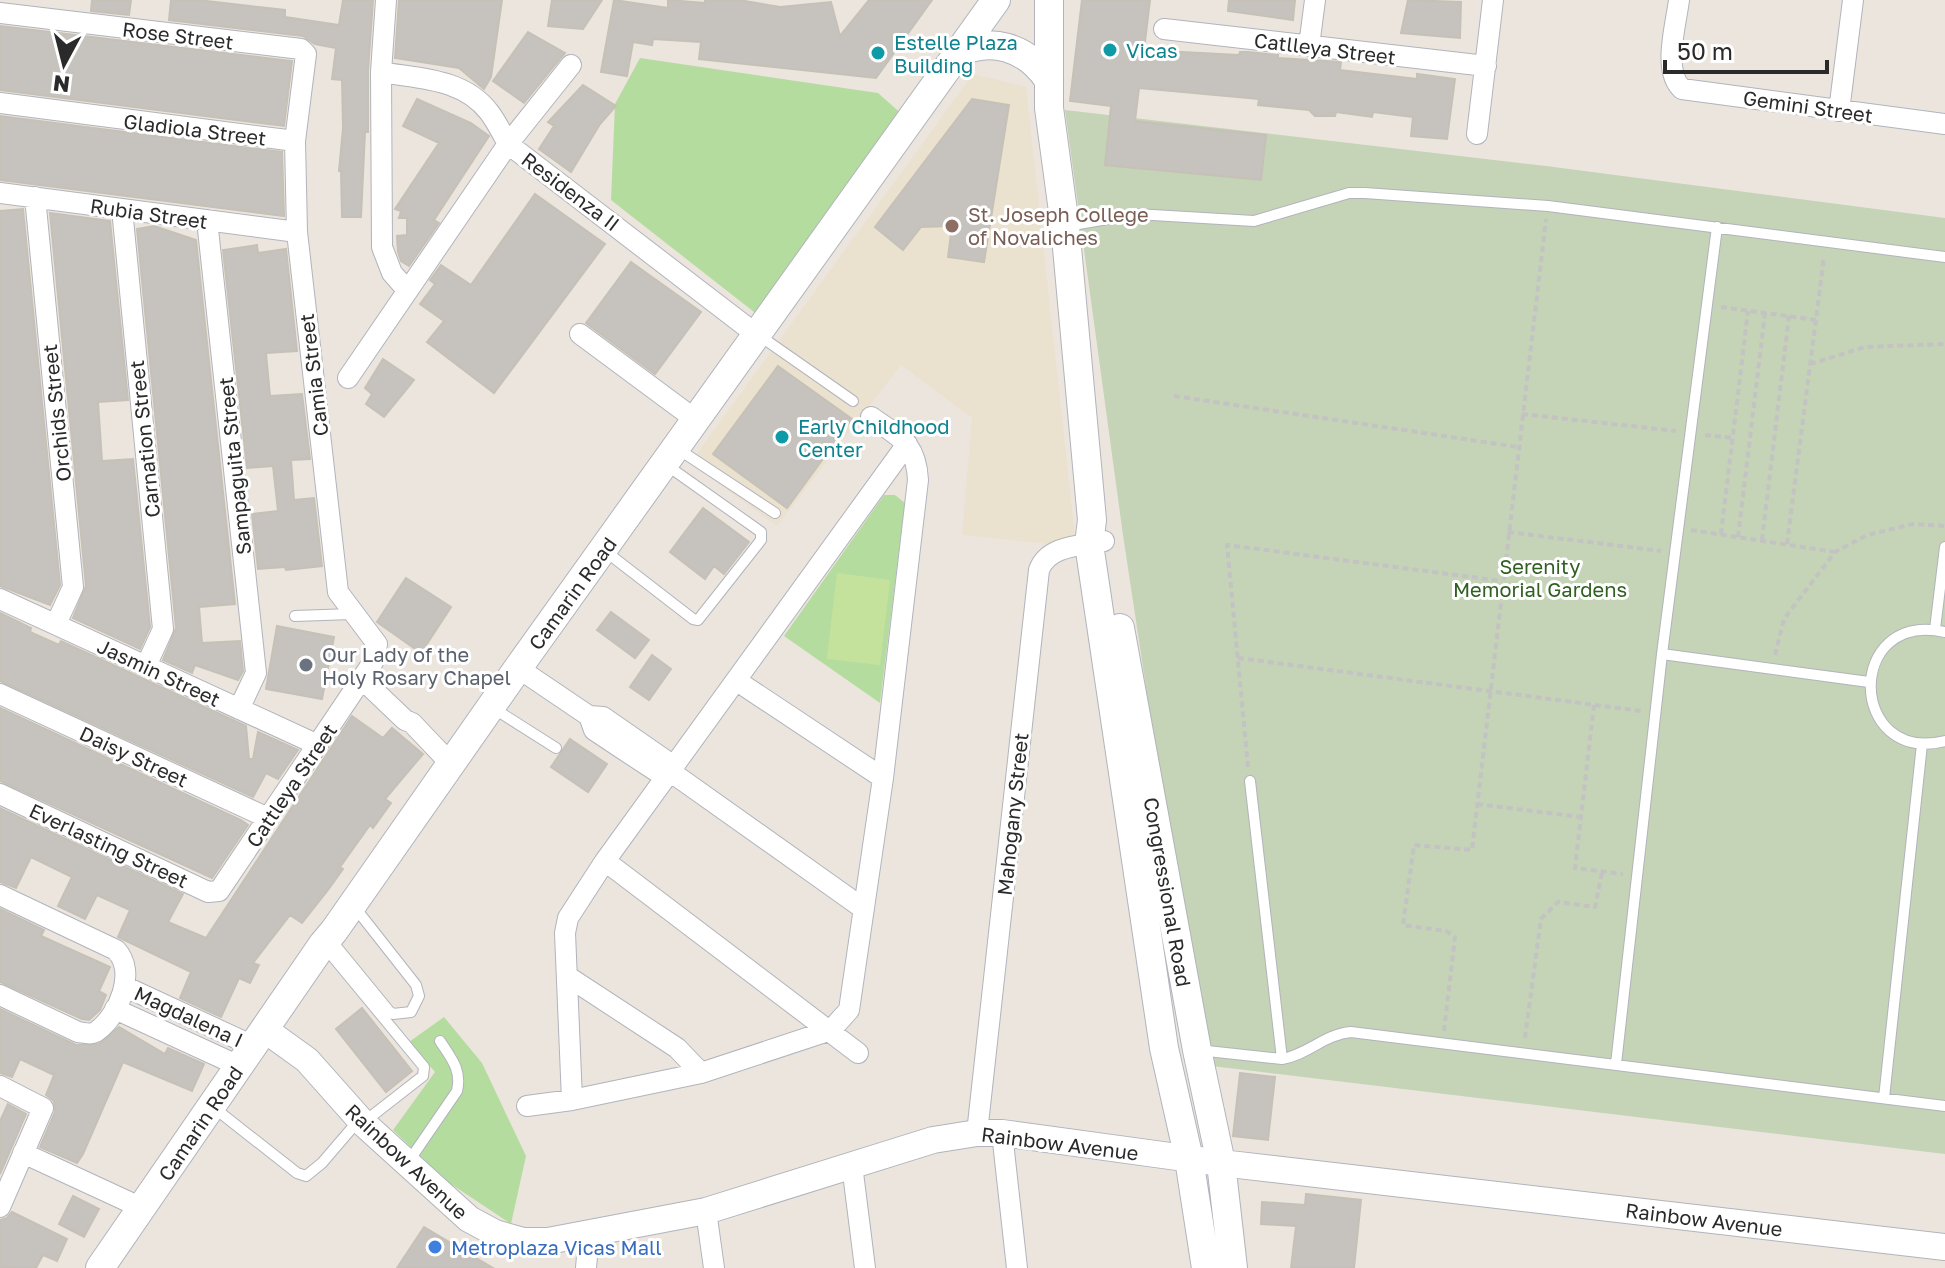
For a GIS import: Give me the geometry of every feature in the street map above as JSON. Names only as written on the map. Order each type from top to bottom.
[{"type":"main road","name":"Camarin Road","points":[[100,1268],[518,668],[996,0]]},
{"type":"main road","name":"Congressional Road","points":[[1049,0],[1049,108],[1065,226],[1095,535],[1164,1048],[1189,1159],[1206,1268]]},
{"type":"main road","points":[[974,29],[1002,28],[1027,37],[1048,66]]},
{"type":"main road","points":[[956,54],[978,46],[1002,46],[1048,66]]},
{"type":"main road","name":"Congressional Road","points":[[1095,535],[1221,1163],[1233,1268]]},
{"type":"street","points":[[386,0],[381,72],[382,247],[392,273],[407,290]]},
{"type":"street","points":[[1309,46],[1315,0]]},
{"type":"street","points":[[1477,134],[1493,0]]},
{"type":"street","name":"Gemini Street","points":[[1679,0],[1671,70],[1675,82],[1682,89],[1945,124]]},
{"type":"street","points":[[1839,111],[1853,0]]},
{"type":"street","name":"Rose Street","points":[[0,13],[301,49],[306,54]]},
{"type":"street","name":"Catlleya Street","points":[[1164,29],[1486,66]]},
{"type":"street","name":"Camia Street","points":[[306,54],[295,141],[297,232],[338,592],[377,644],[373,662],[362,679]]},
{"type":"street","points":[[348,378],[508,144],[571,65]]},
{"type":"street","name":"Residenza II","points":[[381,72],[452,83],[472,94],[489,112],[508,144],[757,335]]},
{"type":"street","name":"Gladiola Street","points":[[0,103],[295,141]]},
{"type":"street","name":"Rubia Street","points":[[0,193],[297,232]]},
{"type":"street","name":"Orchids Street","points":[[35,197],[73,587],[56,624]]},
{"type":"street","name":"Carnation Street","points":[[122,209],[163,629],[146,666]]},
{"type":"street","name":"Sampaguita Street","points":[[207,220],[256,673],[239,709]]},
{"type":"street","points":[[580,334],[696,420]]},
{"type":"street","points":[[527,1106],[572,1100],[701,1073],[831,1030],[849,1010],[883,778],[918,480],[917,460],[907,444],[871,417]]},
{"type":"street","points":[[572,1100],[565,933],[568,918],[605,861],[907,444]]},
{"type":"street","name":"Mahogany Street","points":[[1017,1268],[989,1133],[1039,570],[1042,561],[1054,551],[1095,535]]},
{"type":"street","name":"Jasmin Street","points":[[0,599],[318,745]]},
{"type":"street","points":[[518,668],[589,716],[603,717],[665,760],[671,772],[864,909]]},
{"type":"street","points":[[362,679],[412,723],[449,768]]},
{"type":"street","name":"Cattleya Street","points":[[219,891],[362,679]]},
{"type":"street","points":[[737,681],[883,778]]},
{"type":"street","name":"Daisy Street","points":[[0,694],[268,818]]},
{"type":"street","name":"Everlasting Street","points":[[0,794],[208,892],[219,891]]},
{"type":"street","points":[[605,861],[858,1053]]},
{"type":"street","points":[[0,895],[116,950],[123,957],[126,987],[115,1009],[97,1032],[90,1034],[78,1032],[0,995]]},
{"type":"street","points":[[567,976],[677,1048],[701,1073]]},
{"type":"street","name":"Magdalena I","points":[[126,987],[252,1047]]},
{"type":"street","name":"Magdalena I","points":[[115,1009],[252,1047]]},
{"type":"street","name":"Rainbow Avenue","points":[[252,1047],[307,1060],[361,1121],[435,1191],[469,1219],[495,1233],[523,1241],[548,1241],[706,1211],[933,1140],[989,1133],[1945,1247]]},
{"type":"street","points":[[0,1086],[43,1108],[0,1207]]},
{"type":"street","points":[[23,1153],[142,1208]]},
{"type":"street","points":[[852,1165],[865,1268]]},
{"type":"street","points":[[706,1211],[714,1268]]},
{"type":"street","points":[[586,1268],[589,1234]]},
{"type":"lane","points":[[1065,226],[1136,214],[1254,221],[1349,193],[1548,206],[1945,257]]},
{"type":"lane","points":[[1616,1064],[1662,654],[1717,227]]},
{"type":"lane","points":[[757,335],[853,401]]},
{"type":"lane","points":[[670,456],[775,513]]},
{"type":"lane","points":[[603,550],[693,619],[701,618],[761,540],[761,532],[670,456]]},
{"type":"lane","points":[[1945,547],[1940,630],[1912,631],[1890,642],[1875,660],[1869,682],[1873,707],[1879,719],[1897,736],[1922,744],[1945,741]]},
{"type":"lane","points":[[295,616],[354,614]]},
{"type":"lane","points":[[1662,654],[1869,682]]},
{"type":"lane","points":[[491,707],[556,748]]},
{"type":"lane","points":[[1884,1098],[1922,744]]},
{"type":"lane","points":[[1250,781],[1282,1059]]},
{"type":"lane","points":[[326,941],[389,1011],[393,1014],[411,1012],[419,996],[416,985],[353,904]]},
{"type":"lane","points":[[212,1106],[297,1173],[306,1176],[361,1121],[423,1076],[424,1067],[326,941]]},
{"type":"lane","points":[[1197,1050],[1282,1059],[1296,1057],[1342,1033],[1945,1106]]},
{"type":"lane","points":[[408,1163],[457,1091],[460,1080],[457,1067],[440,1041]]},
{"type":"path","points":[[1442,1045],[1455,937],[1446,931],[1403,925],[1414,845],[1472,850],[1521,414],[1548,206]]},
{"type":"path","points":[[1787,544],[1826,241]]},
{"type":"path","points":[[1707,304],[1816,320]]},
{"type":"path","points":[[1721,534],[1748,311]]},
{"type":"path","points":[[1738,537],[1765,313]]},
{"type":"path","points":[[1762,540],[1789,316]]},
{"type":"path","points":[[1810,364],[1865,347],[1945,344]]},
{"type":"path","points":[[1174,396],[1518,447]]},
{"type":"path","points":[[1521,414],[1734,438]]},
{"type":"path","points":[[1771,669],[1784,619],[1835,552],[1867,535],[1913,524],[1945,526]]},
{"type":"path","points":[[1678,528],[1835,552]]},
{"type":"path","points":[[1508,532],[1675,553]]},
{"type":"path","points":[[1250,781],[1227,545],[1502,581]]},
{"type":"path","points":[[1238,658],[1656,713]]},
{"type":"path","points":[[1594,705],[1575,868],[1637,876]]},
{"type":"path","points":[[1477,804],[1581,817]]},
{"type":"path","points":[[1523,1054],[1541,919],[1558,902],[1595,907],[1602,872]]},
{"type":"shaded area","name":"St. Joseph College of Novaliches","points":[[973,74],[1026,87],[1075,537],[1049,544],[962,535],[972,418],[901,365],[777,526],[690,463]]},
{"type":"green space","points":[[640,58],[878,93],[905,117],[763,319],[611,200],[615,104]]},
{"type":"green space","name":"Serenity Memorial Gardens","points":[[1065,110],[1546,166],[1945,218],[1945,1154],[1212,1066],[1166,819],[1123,535]]},
{"type":"green space","points":[[884,495],[895,495],[905,503],[880,703],[784,636]]},
{"type":"green space","points":[[837,573],[890,580],[880,665],[827,659]]},
{"type":"green space","points":[[444,1017],[482,1063],[526,1156],[511,1224],[445,1180],[393,1130],[435,1072],[409,1042]]},
{"type":"building","points":[[92,0],[131,0],[129,15],[91,11]]},
{"type":"building","points":[[171,0],[285,10],[285,17],[339,25],[343,0],[373,0],[361,217],[342,217],[339,171],[343,128],[342,80],[332,79],[336,48],[315,44],[303,36],[169,20]]},
{"type":"building","points":[[399,0],[502,0],[491,77],[484,89],[459,68],[395,58]]},
{"type":"building","points":[[552,0],[602,0],[583,29],[548,26]]},
{"type":"building","points":[[614,0],[668,8],[668,0],[705,3],[705,0],[739,0],[780,7],[831,2],[840,36],[869,0],[932,0],[876,78],[699,59],[701,42],[653,39],[652,45],[633,42],[627,76],[601,72]]},
{"type":"building","points":[[1082,0],[1150,0],[1144,50],[1239,55],[1240,52],[1248,52],[1278,55],[1278,58],[1341,62],[1340,70],[1417,79],[1417,74],[1455,79],[1447,139],[1411,136],[1413,117],[1373,112],[1372,117],[1336,112],[1335,116],[1315,116],[1309,110],[1258,105],[1259,99],[1139,88],[1135,121],[1266,135],[1261,180],[1105,165],[1111,106],[1070,101]]},
{"type":"building","points":[[1229,0],[1295,0],[1293,20],[1228,11]]},
{"type":"building","points":[[1408,0],[1461,2],[1460,38],[1401,33]]},
{"type":"building","points":[[0,26],[292,61],[284,126],[0,90]]},
{"type":"building","points":[[528,32],[565,53],[555,65],[551,64],[554,66],[524,103],[493,81]]},
{"type":"building","points":[[583,85],[616,106],[600,124],[571,172],[539,149],[554,126],[548,122]]},
{"type":"building","points":[[417,99],[471,123],[489,136],[434,220],[439,223],[409,266],[401,261],[397,236],[407,235],[407,218],[399,218],[401,211],[395,209],[439,143],[403,126]]},
{"type":"building","points":[[972,99],[1009,105],[984,262],[948,257],[952,226],[921,227],[903,250],[875,227]]},
{"type":"building","points":[[0,116],[282,152],[284,216],[0,180]]},
{"type":"building","points":[[535,194],[605,244],[494,393],[427,342],[444,321],[420,304],[435,284],[430,280],[441,265],[471,285]]},
{"type":"building","points":[[23,209],[60,585],[50,605],[0,586],[0,211]]},
{"type":"building","points":[[50,213],[110,221],[128,400],[98,402],[102,461],[133,459],[150,627],[140,649],[73,618],[86,586]]},
{"type":"building","points":[[154,226],[196,240],[235,604],[199,607],[202,643],[240,641],[243,671],[238,680],[195,665],[192,673],[163,660],[176,628],[137,229]]},
{"type":"building","points":[[257,245],[258,253],[286,249],[297,351],[266,353],[270,396],[302,394],[310,459],[291,460],[294,500],[314,498],[322,566],[258,569],[252,514],[278,511],[273,466],[247,468],[223,250]]},
{"type":"building","points":[[631,262],[701,312],[655,374],[586,323]]},
{"type":"building","points":[[383,359],[414,380],[384,417],[366,404],[372,394],[365,388]]},
{"type":"building","name":"Early Childhood Center","points":[[778,366],[852,419],[787,508],[713,454]]},
{"type":"building","points":[[703,508],[749,542],[724,574],[714,566],[705,579],[670,552]]},
{"type":"building","points":[[406,578],[451,607],[421,653],[377,622]]},
{"type":"building","points":[[611,612],[649,640],[635,658],[597,630]]},
{"type":"building","points":[[0,613],[31,628],[30,632],[59,645],[61,641],[246,726],[249,759],[253,759],[258,732],[298,750],[278,779],[266,773],[253,797],[0,681]]},
{"type":"building","points":[[277,626],[334,637],[322,699],[266,689]]},
{"type":"building","points":[[652,655],[671,669],[649,700],[630,687]]},
{"type":"building","points":[[0,708],[248,825],[212,878],[0,781]]},
{"type":"building","points":[[352,716],[383,738],[392,728],[423,754],[385,799],[391,803],[373,828],[370,825],[340,867],[343,869],[302,923],[290,915],[253,963],[259,965],[250,983],[239,978],[221,1017],[180,998],[191,972],[118,937],[130,910],[97,895],[85,919],[58,906],[72,877],[31,857],[16,888],[0,882],[0,808],[183,894],[168,922],[206,938]]},
{"type":"building","points":[[570,739],[607,764],[588,792],[551,767]]},
{"type":"building","points":[[0,909],[44,930],[41,936],[110,967],[99,991],[106,995],[100,1010],[89,1020],[0,982]]},
{"type":"building","points":[[362,1008],[412,1071],[386,1092],[336,1029]]},
{"type":"building","points":[[0,1009],[76,1045],[99,1044],[119,1027],[165,1054],[168,1048],[204,1064],[192,1091],[123,1062],[77,1163],[40,1147],[55,1112],[54,1101],[46,1095],[54,1075],[20,1059],[12,1077],[0,1073]]},
{"type":"building","points":[[1240,1073],[1275,1077],[1268,1140],[1233,1136]]},
{"type":"building","points":[[8,1104],[26,1114],[0,1174],[0,1121]]},
{"type":"building","points":[[1306,1194],[1361,1200],[1354,1268],[1291,1268],[1296,1226],[1261,1224],[1262,1202],[1305,1205]]},
{"type":"building","points":[[73,1196],[99,1209],[84,1237],[59,1224]]},
{"type":"building","points":[[12,1212],[67,1239],[57,1261],[43,1255],[36,1268],[0,1268],[0,1220]]},
{"type":"building","name":"Metroplaza Vicas Mall","points":[[424,1227],[493,1268],[397,1268]]},
{"type":"place","name":"Vicas","points":[[1110,50]]},
{"type":"place","name":"Estelle Plaza Building","points":[[878,53]]},
{"type":"place","name":"St. Joseph College of Novaliches","points":[[952,226]]},
{"type":"place","name":"Early Childhood Center","points":[[782,437]]},
{"type":"place","name":"Our Lady of the Holy Rosary Chapel","points":[[306,665]]},
{"type":"place","name":"Metroplaza Vicas Mall","points":[[435,1247]]}]
